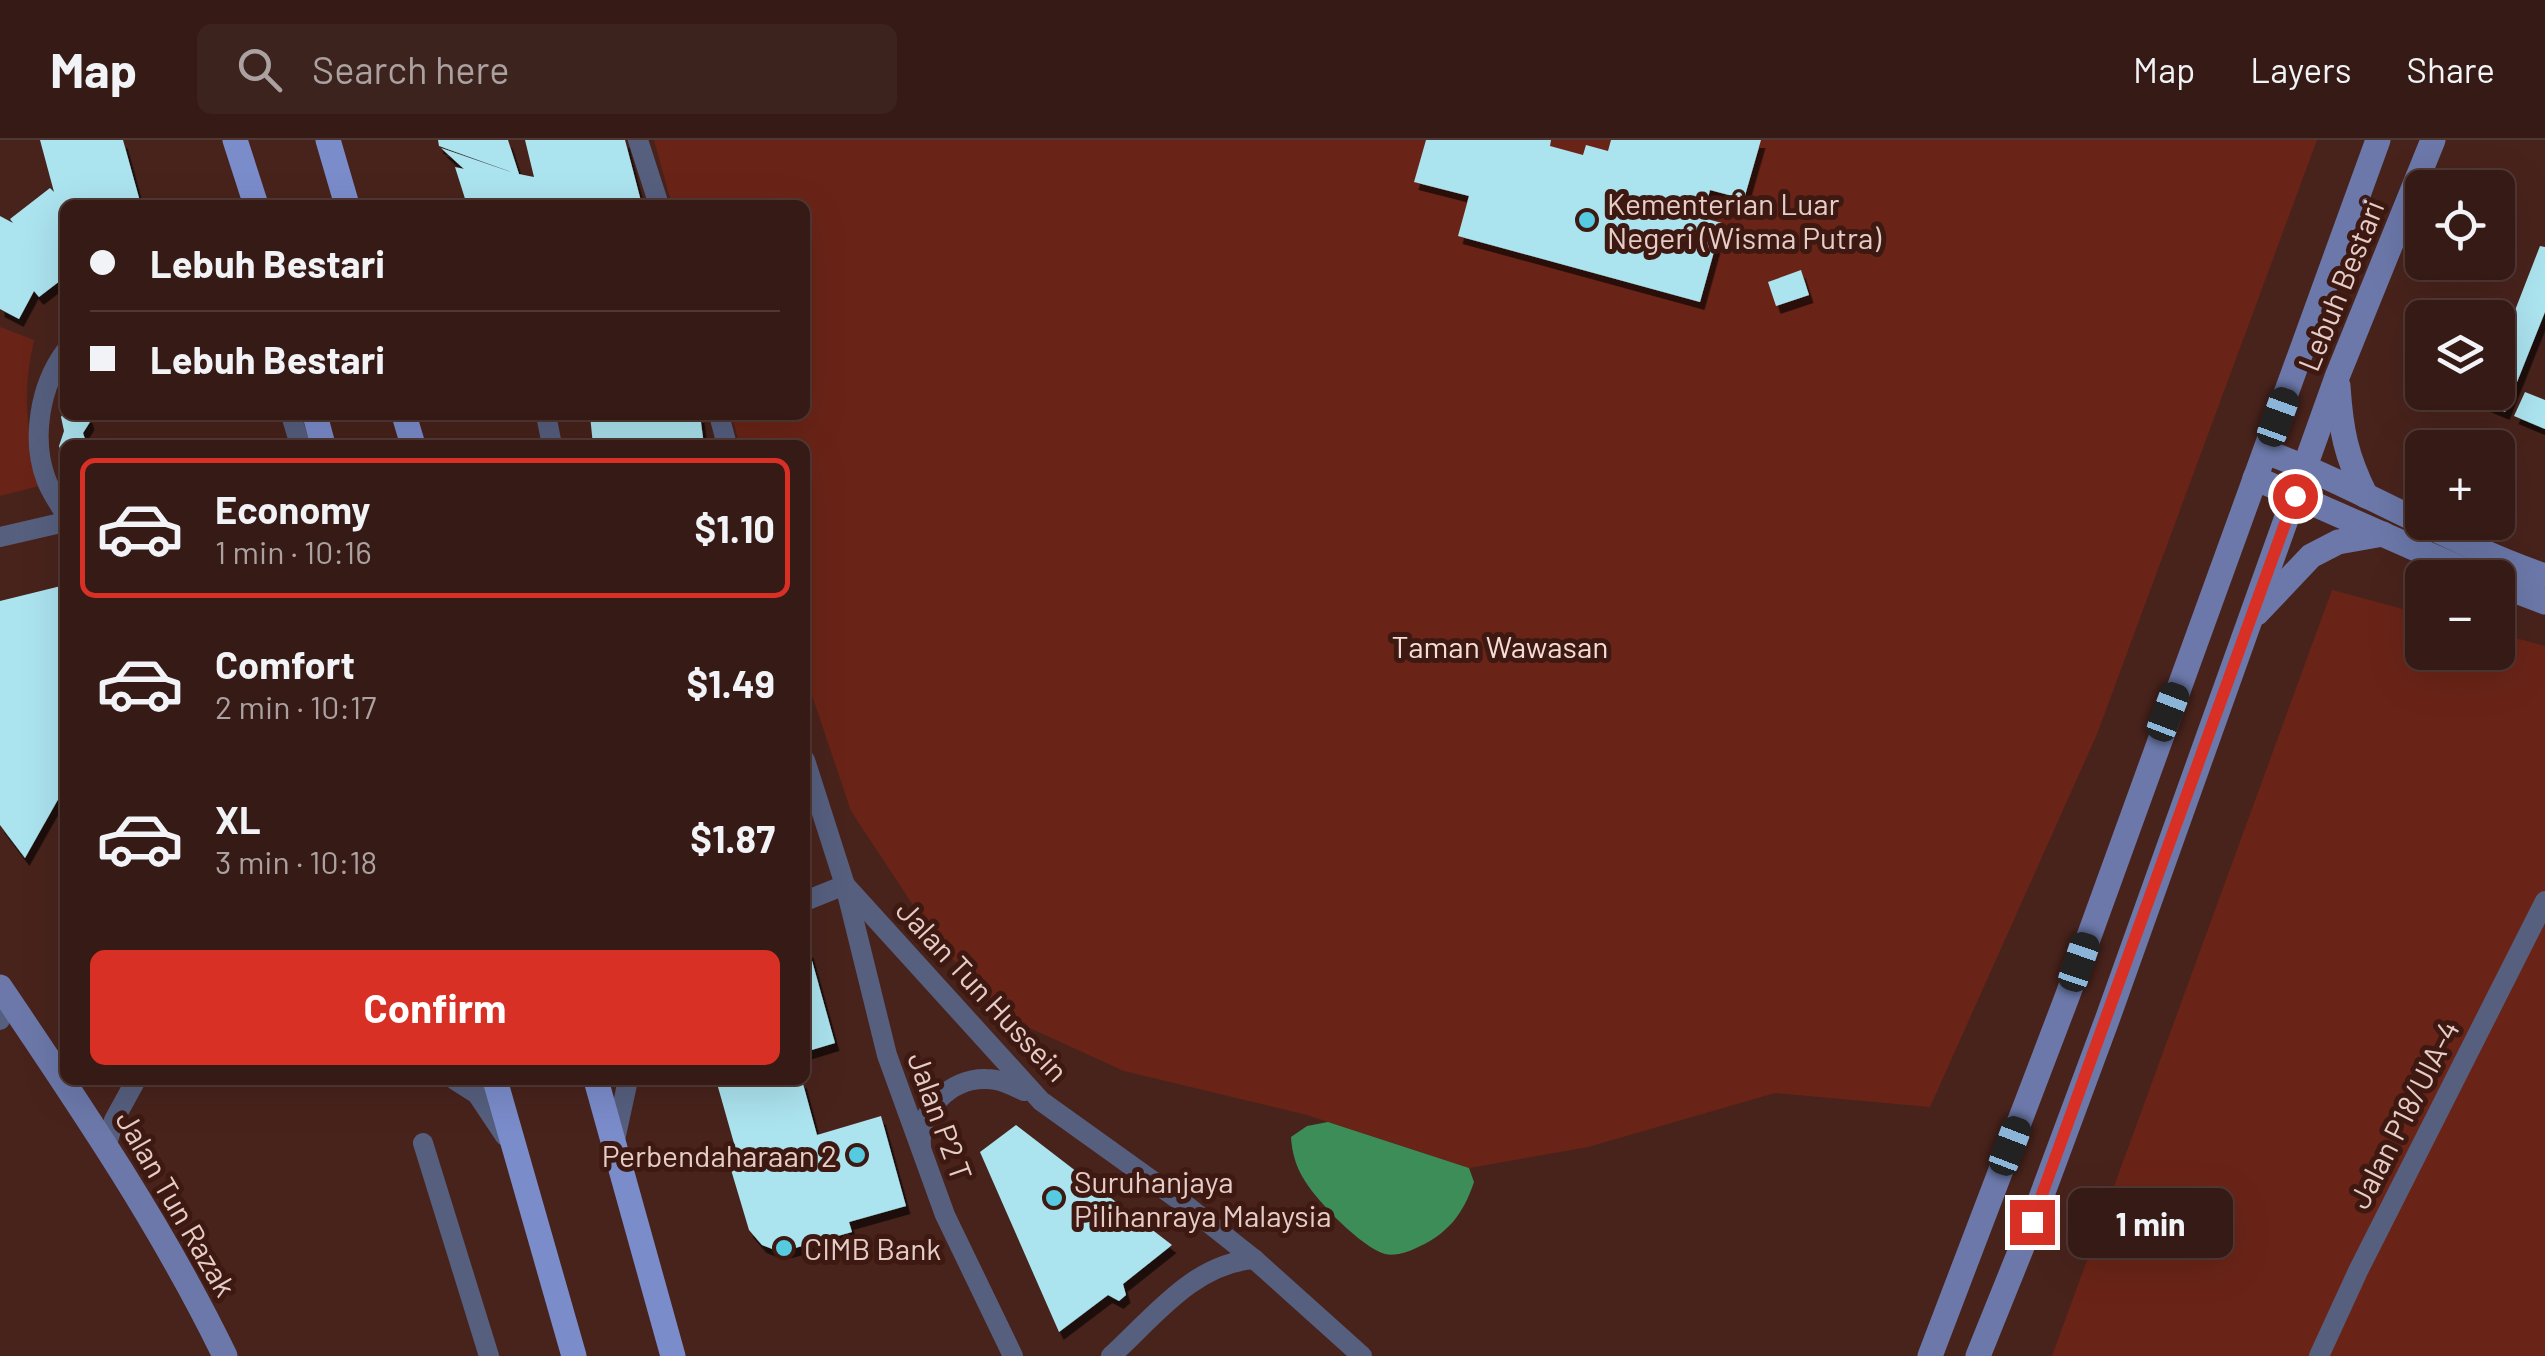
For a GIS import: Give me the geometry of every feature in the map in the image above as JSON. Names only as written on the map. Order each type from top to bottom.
[{"type":"main road","points":[[235,140],[254,200]]},
{"type":"main road","points":[[328,140],[346,200]]},
{"type":"main road","name":"Lebuh Bestari","points":[[1930,1356],[2066,997],[2378,140]]},
{"type":"main road","name":"Lebuh Bestari","points":[[1978,1356],[2053,1167],[2337,377],[2434,140]]},
{"type":"main road","points":[[2337,377],[2342,437],[2366,496]]},
{"type":"main road","points":[[2266,452],[2304,466],[2501,561],[2545,576]]},
{"type":"main road","points":[[2255,478],[2442,560]]},
{"type":"main road","points":[[2250,621],[2311,556],[2338,542],[2384,534]]},
{"type":"main road","points":[[2515,591],[2545,602]]},
{"type":"main road","name":"Jalan Tun Razak","points":[[0,987],[60,1075]]},
{"type":"main road","name":"Jalan Tun Razak","points":[[67,1085],[107,1144],[194,1292],[225,1356]]},
{"type":"main road","points":[[496,1085],[574,1356]]},
{"type":"main road","points":[[598,1085],[673,1356]]},
{"type":"street","points":[[638,140],[657,200]]},
{"type":"street","points":[[60,359],[37,423],[46,478],[60,505]]},
{"type":"street","points":[[0,537],[60,523]]},
{"type":"street","name":"Jalan P2 T","points":[[810,776],[845,885],[887,1055],[921,1153],[945,1215],[1012,1356]]},
{"type":"street","points":[[810,899],[845,885]]},
{"type":"street","name":"Jalan Tun Hussein","points":[[845,885],[1040,1100],[1254,1259],[1362,1356]]},
{"type":"street","name":"Jalan P18/UIA-4","points":[[2319,1356],[2545,902]]},
{"type":"street","points":[[0,996],[0,1020]]},
{"type":"street","points":[[921,1153],[920,1135],[926,1116],[951,1088],[988,1078],[1007,1082],[1040,1100]]},
{"type":"street","points":[[107,1144],[114,1120],[133,1085]]},
{"type":"street","points":[[463,1085],[478,1094],[516,1155]]},
{"type":"street","points":[[615,1140],[627,1085]]},
{"type":"street","points":[[422,1143],[489,1356]]},
{"type":"street","points":[[1112,1356],[1201,1274],[1233,1261],[1254,1259]]},
{"type":"green space","name":"Taman Wawasan","points":[[654,140],[2317,140],[2097,734],[1930,1107],[1775,1093],[1588,1147],[1469,1168],[1307,1115],[1124,1071],[1012,1020],[940,946],[851,811],[810,690],[810,440],[738,440],[732,420],[810,420],[810,200],[671,200]]},
{"type":"green space","points":[[0,327],[34,340],[28,413],[39,486],[0,496]]},
{"type":"green space","points":[[2332,590],[2405,609],[2405,670],[2515,670],[2515,638],[2545,646],[2545,1356],[2052,1356]]},
{"type":"shaded area","points":[[1328,1122],[1469,1168],[1474,1182],[1459,1214],[1436,1237],[1403,1253],[1385,1254],[1364,1243],[1320,1200],[1295,1160],[1291,1137],[1307,1126]]},
{"type":"building","points":[[40,140],[123,140],[140,200],[60,200],[60,281],[39,297],[34,291],[19,319],[0,309],[0,216],[13,223],[10,219],[50,188],[54,192]]},
{"type":"building","points":[[438,140],[508,140],[519,174],[534,177],[525,140],[625,140],[641,200],[465,200],[455,167],[464,169],[441,148],[514,173],[439,146]]},
{"type":"building","name":"Kementerian Luar Negeri (Wisma Putra)","points":[[1426,140],[1551,140],[1550,146],[1583,155],[1586,145],[1608,151],[1611,140],[1761,140],[1744,199],[1710,190],[1703,218],[1722,223],[1700,302],[1458,236],[1469,196],[1414,182]]},
{"type":"building","points":[[2540,246],[2545,247],[2545,312],[2515,387],[2515,310]]},
{"type":"building","points":[[1801,270],[1809,295],[1776,306],[1768,282]]},
{"type":"building","points":[[2525,392],[2545,400],[2545,429],[2514,416]]},
{"type":"building","points":[[62,420],[89,420],[83,433],[85,440],[61,440]]},
{"type":"building","points":[[590,420],[701,420],[703,440],[592,440]]},
{"type":"building","points":[[60,586],[60,796],[25,858],[0,825],[0,601]]},
{"type":"building","name":"Perbendaharaan 2","points":[[810,954],[835,1043],[810,1050]]},
{"type":"building","points":[[717,1085],[803,1085],[817,1135],[881,1116],[906,1206],[849,1222],[852,1232],[775,1250],[762,1245],[749,1230],[729,1163],[739,1161]]},
{"type":"building","name":"Suruhanjaya Pilihanraya Malaysia","points":[[1016,1125],[1172,1245],[1123,1284],[1126,1295],[1119,1301],[1108,1295],[1059,1332],[980,1152]]},
{"type":"place","name":"Kementerian Luar Negeri (Wisma Putra)","points":[[1587,220]]},
{"type":"place","name":"Perbendaharaan 2","points":[[857,1155]]},
{"type":"place","name":"Suruhanjaya Pilihanraya Malaysia","points":[[1054,1198]]},
{"type":"place","name":"CIMB Bank","points":[[784,1248]]},
{"type":"route","points":[[2032,1222],[2295,496]]}]
